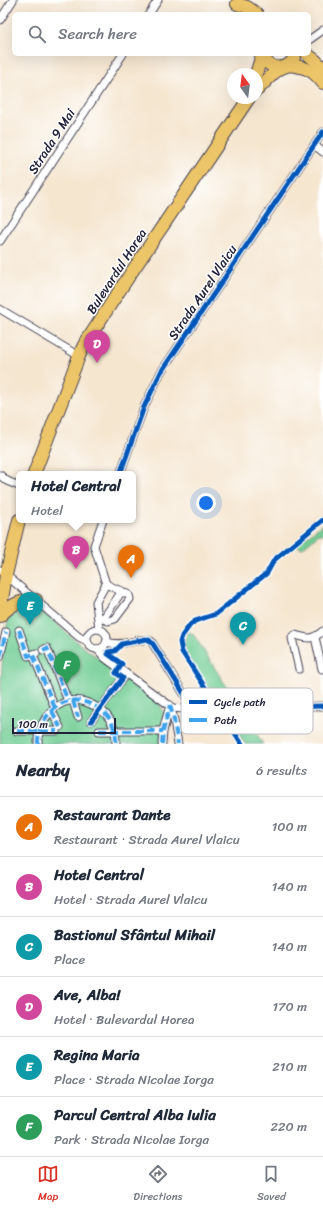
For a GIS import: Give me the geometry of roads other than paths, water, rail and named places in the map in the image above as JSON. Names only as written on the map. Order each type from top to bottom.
[{"type":"main road","points":[[233,2],[245,12]]},
{"type":"main road","points":[[233,2],[247,7],[254,12]]},
{"type":"main road","points":[[258,68],[262,56]]},
{"type":"main road","points":[[263,56],[268,64],[278,68],[285,66],[307,68],[316,74],[323,83]]},
{"type":"main road","points":[[263,84],[274,73],[292,62],[294,56]]},
{"type":"main road","points":[[310,56],[323,68]]},
{"type":"main road","name":"Bulevardul Horea","points":[[35,471],[79,356],[109,306],[245,104]]},
{"type":"main road","points":[[0,612],[3,572],[18,523]]},
{"type":"main road","points":[[0,556],[9,549],[13,543]]},
{"type":"main road","points":[[0,616],[16,602],[36,600]]},
{"type":"street","points":[[0,20],[13,0]]},
{"type":"street","points":[[150,12],[158,0]]},
{"type":"street","points":[[311,39],[323,30]]},
{"type":"street","name":"Strada 9 Mai","points":[[0,241],[122,56]]},
{"type":"street","name":"Strada Aurel Vlaicu","points":[[121,471],[144,407],[161,372],[323,132]]},
{"type":"street","points":[[314,145],[323,152]]},
{"type":"street","points":[[0,309],[79,356]]},
{"type":"street","points":[[0,475],[7,481],[16,485]]},
{"type":"street","points":[[100,617],[108,621],[115,619],[130,599],[129,595],[106,584],[94,546],[102,523]]},
{"type":"street","points":[[3,572],[79,637],[97,649],[105,658],[174,708],[181,709]]},
{"type":"street","points":[[99,629],[100,617],[96,602],[106,584]]},
{"type":"street","points":[[100,617],[122,592]]},
{"type":"street","points":[[87,641],[90,632],[96,629],[99,629],[106,634],[107,642],[103,647],[97,649]]},
{"type":"street","points":[[19,630],[28,656],[47,648],[78,717]]},
{"type":"street","points":[[299,669],[292,638],[293,636],[295,635],[306,638],[315,637],[323,631]]},
{"type":"street","points":[[0,657],[6,632]]},
{"type":"street","points":[[315,637],[322,669]]},
{"type":"street","points":[[107,642],[112,644],[122,644],[146,639],[151,641],[182,688]]},
{"type":"street","points":[[17,731],[58,729],[54,710],[37,653]]},
{"type":"street","points":[[91,721],[123,678]]},
{"type":"street","points":[[38,744],[39,731],[45,718],[54,710],[70,701],[85,702],[100,709],[113,725],[116,744]]},
{"type":"street","points":[[313,706],[323,706]]},
{"type":"street","points":[[162,744],[166,719],[174,708]]},
{"type":"street","points":[[174,708],[174,720],[178,744],[181,744]]},
{"type":"street","points":[[166,719],[170,717],[174,720]]},
{"type":"street","points":[[99,731],[163,731]]},
{"type":"place","name":"Ave, Alba!","points":[[97,363]]},
{"type":"place","name":"Hotel Central","points":[[76,569]]},
{"type":"place","name":"Restaurant Dante","points":[[131,578]]},
{"type":"place","name":"Regina Maria","points":[[30,625]]},
{"type":"place","name":"Bastionul Sfântul Mihail","points":[[243,645]]},
{"type":"place","name":"Parcul Central Alba Iulia","points":[[67,684]]}]
